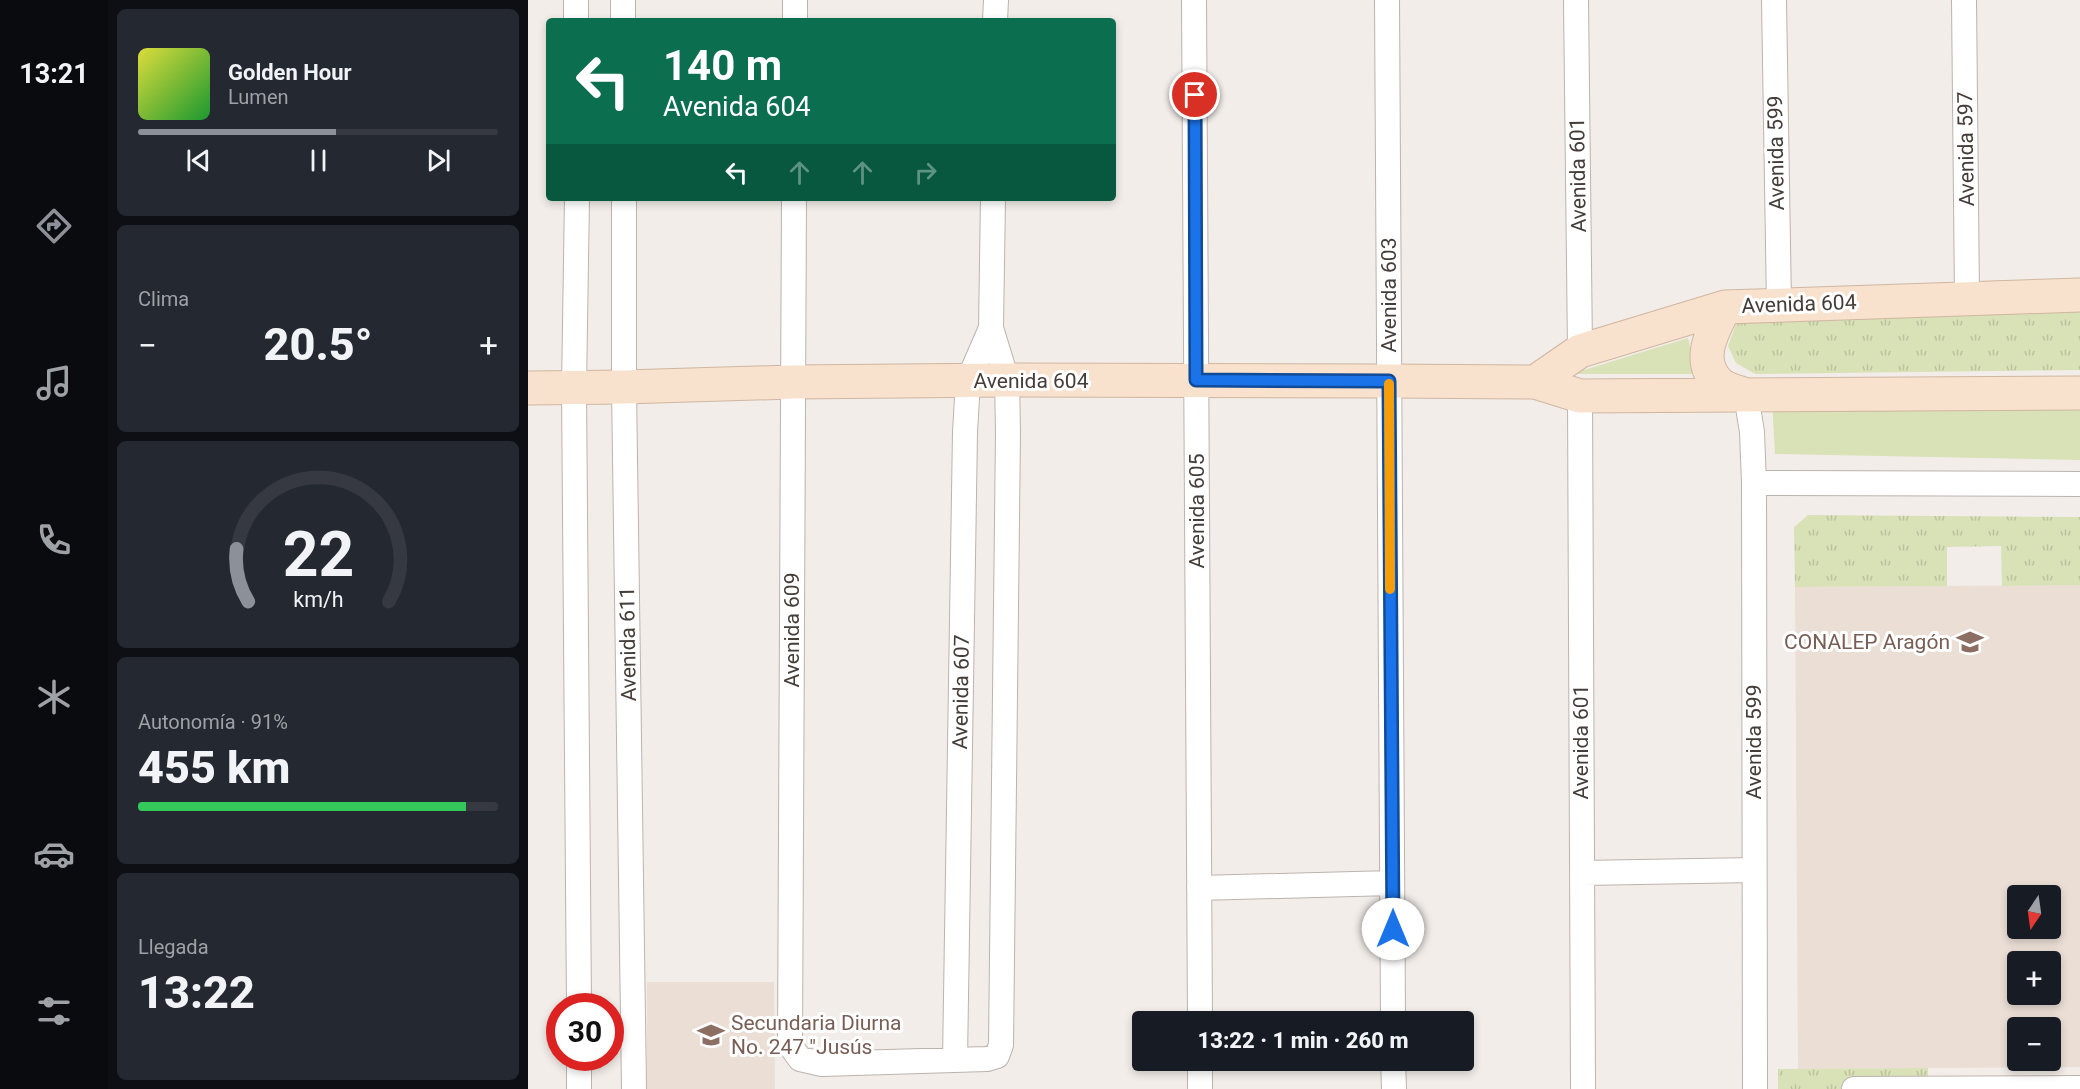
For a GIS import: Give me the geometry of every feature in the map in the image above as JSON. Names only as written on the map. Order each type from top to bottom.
[{"type":"street","points":[[576,0],[576,18]]},
{"type":"street","points":[[622,0],[623,18]]},
{"type":"street","points":[[795,0],[795,18]]},
{"type":"street","points":[[995,18],[996,0]]},
{"type":"street","name":"Avenida 605","points":[[1194,0],[1200,1011]]},
{"type":"street","name":"Avenida 603","points":[[1387,0],[1393,1011]]},
{"type":"street","name":"Avenida 601","points":[[1576,0],[1580,351]]},
{"type":"street","name":"Avenida 599","points":[[1774,0],[1779,305]]},
{"type":"street","name":"Avenida 597","points":[[1964,0],[1967,299]]},
{"type":"street","points":[[577,201],[574,388],[579,993]]},
{"type":"street","name":"Avenida 611","points":[[624,201],[624,387],[634,1089]]},
{"type":"street","name":"Avenida 609","points":[[794,201],[790,1045],[800,1059],[822,1064],[955,1060]]},
{"type":"street","name":"Avenida 607","points":[[991,328],[968,381],[965,432],[955,1060],[987,1059],[997,1056],[1001,1045],[1008,432],[1007,380],[991,328],[993,201]]},
{"type":"street","name":"Avenida 604","points":[[1535,382],[1580,351],[1725,307],[2080,295]]},
{"type":"street","points":[[1725,307],[1709,339],[1707,358],[1720,385],[1746,395]]},
{"type":"street","name":"Avenida 604","points":[[528,388],[792,382],[1196,380],[1535,382],[1580,396],[2080,393]]},
{"type":"street","name":"Avenida 599","points":[[1746,395],[1752,432],[1754,483],[1755,1089]]},
{"type":"street","name":"Avenida 601","points":[[1580,396],[1583,1089]]},
{"type":"street","points":[[1754,483],[2080,484]]},
{"type":"street","points":[[1582,873],[1754,870]]},
{"type":"street","points":[[1199,888],[1392,883]]},
{"type":"street","points":[[579,1071],[579,1089]]},
{"type":"street","points":[[1200,1071],[1200,1089]]},
{"type":"street","points":[[1394,1071],[1394,1089]]},
{"type":"street","points":[[1854,1089],[2080,1088]]},
{"type":"shaded area","points":[[2080,585],[2080,1067],[2061,1067],[2061,1017],[2007,1017],[2007,1068],[1798,1069],[1795,587]]},
{"type":"shaded area","name":"Secundaria Diurna No. 247 \"Jusús","points":[[647,982],[774,982],[775,1089],[647,1089]]},
{"type":"green space","points":[[2080,308],[2080,370],[1755,374],[1736,363],[1728,346],[1736,324],[1754,312]]},
{"type":"green space","points":[[1688,338],[1697,374],[1571,374]]},
{"type":"green space","points":[[2080,400],[2080,460],[1775,454],[1772,401]]},
{"type":"green space","points":[[1808,515],[2080,517],[2080,585],[2002,586],[2001,546],[1947,547],[1947,586],[1795,587],[1794,527]]},
{"type":"green space","points":[[1928,1068],[1928,1089],[1778,1089],[1778,1069]]},
{"type":"slow traffic","points":[[1389,384],[1390,589]]},
{"type":"place","name":"CONALEP Aragón","points":[[1970,642]]},
{"type":"place","name":"Secundaria Diurna No. 247 \"Jusús","points":[[711,1035]]},
{"type":"route","points":[[1195,95],[1196,380],[1389,381],[1393,929]]}]
